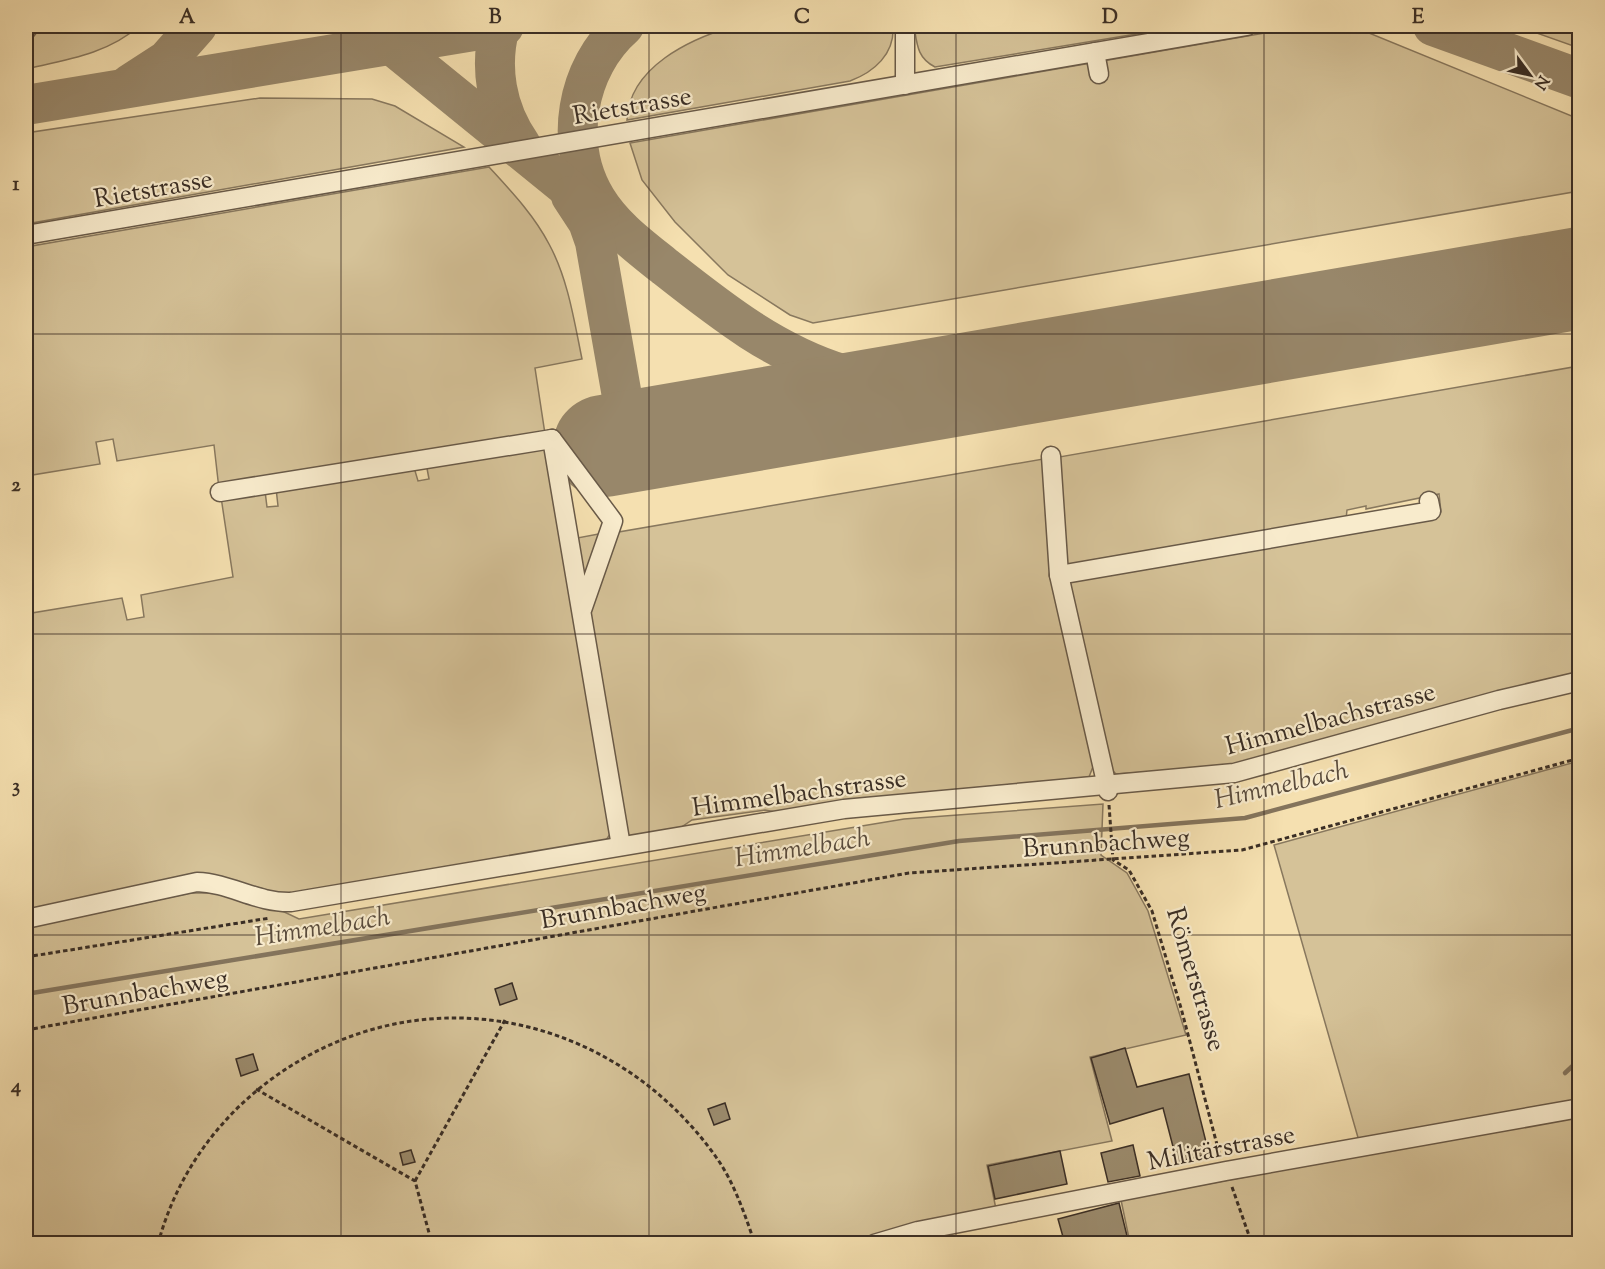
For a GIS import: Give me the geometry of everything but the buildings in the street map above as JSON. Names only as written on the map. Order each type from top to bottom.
[{"type":"street","points":[[26,30],[29,26]]},
{"type":"street","points":[[905,26],[905,85]]},
{"type":"street","name":"Rietstrasse","points":[[26,236],[1247,26]]},
{"type":"street","points":[[1095,52],[1099,74]]},
{"type":"street","points":[[220,492],[552,439]]},
{"type":"street","points":[[552,439],[621,846]]},
{"type":"street","points":[[552,439],[613,521],[582,610]]},
{"type":"street","points":[[1051,456],[1059,575],[1107,787]]},
{"type":"street","points":[[1059,575],[1362,518],[1431,511],[1429,501]]},
{"type":"street","name":"Himmelbachstrasse","points":[[26,919],[197,882],[220,885],[269,901],[291,902],[877,805],[1107,787],[1246,770],[1499,700],[1580,681]]},
{"type":"street","name":"Militärstrasse","points":[[874,1244],[918,1231],[1225,1171],[1580,1108]]},
{"type":"path","name":"Brunnbachweg","points":[[26,1030],[909,873],[1242,850],[1580,758]]},
{"type":"path","points":[[1109,811],[1113,860]]},
{"type":"path","name":"Römerstrasse","points":[[1113,860],[1129,870],[1152,911],[1194,1052],[1225,1171],[1252,1244]]},
{"type":"path","points":[[158,1244],[183,1179],[216,1129],[256,1089],[320,1050],[347,1037],[395,1023],[448,1017],[505,1020],[570,1040],[619,1065],[677,1109],[717,1158],[745,1215],[755,1244]]},
{"type":"path","points":[[432,1244],[415,1181],[505,1020]]},
{"type":"path","points":[[256,1089],[415,1181]]},
{"type":"shaded area","points":[[42,26],[139,26],[127,36],[100,50],[26,69],[26,46]]},
{"type":"shaded area","points":[[734,26],[893,26],[893,36],[887,53],[881,61],[867,73],[850,81],[627,120],[630,101],[638,85],[650,70],[681,47]]},
{"type":"shaded area","points":[[914,26],[1185,26],[935,67],[921,55]]},
{"type":"shaded area","points":[[1305,26],[1352,26],[1579,119],[1579,191],[813,323],[790,315],[728,275],[675,222],[642,180],[630,143]]},
{"type":"shaded area","points":[[1517,26],[1579,26],[1579,48]]},
{"type":"shaded area","points":[[260,98],[372,99],[395,106],[464,147],[26,224],[26,133]]},
{"type":"shaded area","points":[[489,167],[522,204],[543,233],[556,257],[573,315],[582,359],[535,368],[545,434],[219,489],[214,445],[117,461],[113,439],[96,442],[100,464],[26,476],[26,247]]},
{"type":"shaded area","points":[[1579,366],[1579,674],[1232,766],[1116,774],[1109,767],[1068,579],[1441,512],[1439,494],[1366,509],[1366,506],[1347,510],[1346,519],[1065,569],[1059,457]]},
{"type":"shaded area","points":[[548,443],[615,827],[604,843],[304,893],[281,894],[221,877],[26,913],[26,614],[122,598],[127,620],[144,617],[141,595],[233,577],[221,497],[265,491],[267,507],[278,506],[276,488],[413,464],[418,481],[429,479],[426,463]]},
{"type":"shaded area","points":[[1043,459],[1094,764],[1089,777],[867,798],[781,813],[765,810],[692,820],[677,830],[629,839],[588,623],[613,533]]},
{"type":"shaded area","points":[[604,533],[582,597],[577,538]]},
{"type":"shaded area","points":[[1579,761],[1579,1243],[1130,1243],[1121,1200],[1363,1155],[1274,845]]},
{"type":"shaded area","points":[[1103,804],[1101,855],[1127,873],[1148,911],[1186,1035],[1090,1057],[1112,1141],[987,1165],[996,1209],[938,1221],[940,1243],[26,1243],[26,928],[190,893],[220,893],[247,904],[278,909],[299,919],[904,819]]},
{"type":"waterway","name":"Himmelbach","points":[[26,994],[959,841],[1245,818],[1580,728]]},
{"type":"waterway","points":[[1565,1073],[1580,1059]]},
{"type":"taxiway","points":[[130,84],[167,60],[197,26]]},
{"type":"taxiway","points":[[500,26],[495,57],[497,88],[500,103],[512,132],[521,145]]},
{"type":"taxiway","points":[[26,105],[504,26]]},
{"type":"taxiway","points":[[624,26],[608,43],[585,85],[578,131],[580,155],[586,177],[596,199],[618,227],[645,251],[728,315],[772,343],[819,366],[863,380],[898,385],[932,386],[984,381]]},
{"type":"taxiway","points":[[1433,26],[1580,79]]},
{"type":"taxiway","points":[[377,33],[600,214]]},
{"type":"taxiway","points":[[571,196],[588,222],[595,242],[630,442]]},
{"type":"runway","points":[[604,446],[1580,278]]}]
